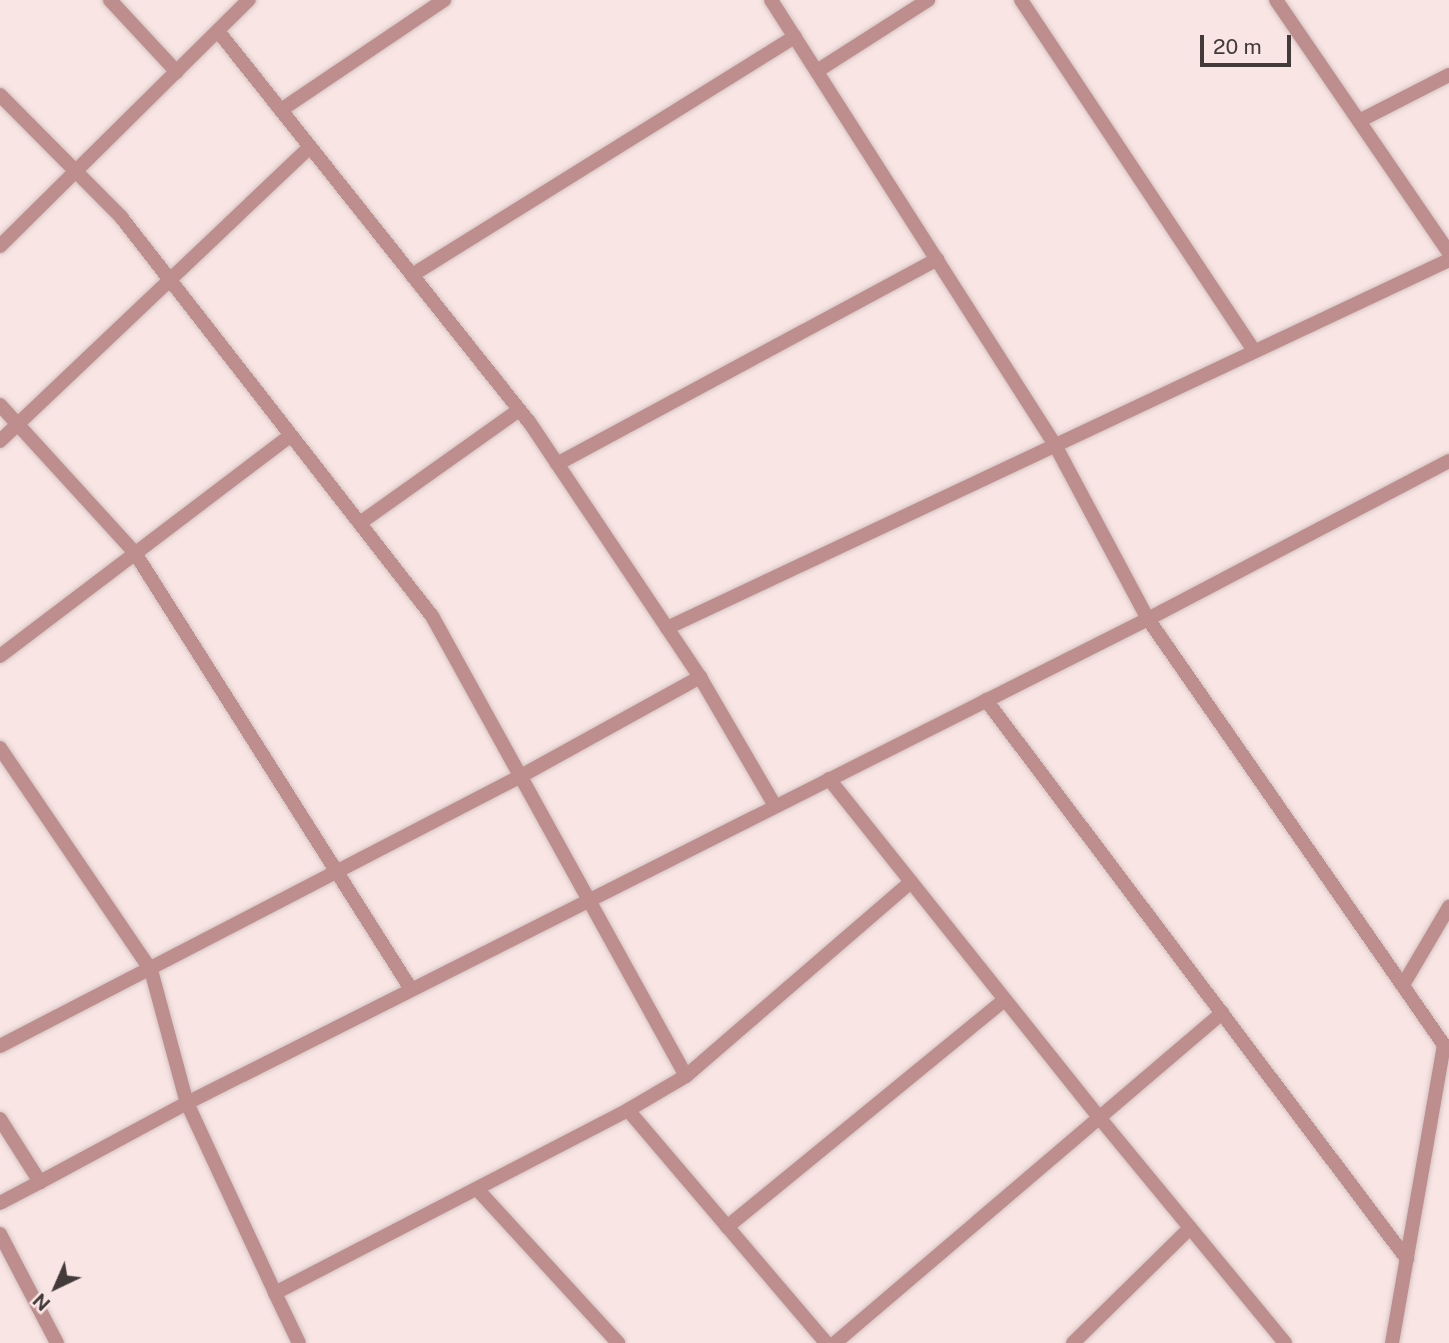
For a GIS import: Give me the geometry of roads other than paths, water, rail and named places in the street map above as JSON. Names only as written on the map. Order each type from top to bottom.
[{"type":"street","points":[[110,0],[177,72]]},
{"type":"street","points":[[0,246],[249,0]]},
{"type":"street","points":[[281,110],[444,0]]},
{"type":"street","points":[[771,0],[1055,445],[1148,619],[1444,1045],[1392,1343]]},
{"type":"street","points":[[817,71],[928,0]]},
{"type":"street","points":[[1021,0],[1254,351]]},
{"type":"street","points":[[1276,0],[1449,253]]},
{"type":"street","points":[[218,31],[519,410],[700,677],[775,806]]},
{"type":"street","points":[[412,275],[794,37]]},
{"type":"street","points":[[1359,121],[1449,75]]},
{"type":"street","points":[[0,94],[121,216],[432,616],[686,1076]]},
{"type":"street","points":[[0,441],[310,147]]},
{"type":"street","points":[[557,464],[937,259]]},
{"type":"street","points":[[667,628],[1449,260]]},
{"type":"street","points":[[0,405],[135,553],[411,989]]},
{"type":"street","points":[[360,523],[519,410]]},
{"type":"street","points":[[0,656],[291,435]]},
{"type":"street","points":[[0,1203],[187,1103],[411,989],[1148,619],[1449,460]]},
{"type":"street","points":[[0,1046],[521,776],[700,677]]},
{"type":"street","points":[[986,700],[1407,1259]]},
{"type":"street","points":[[0,748],[151,970],[187,1103],[299,1343]]},
{"type":"street","points":[[828,779],[1004,1000],[1285,1343]]},
{"type":"street","points":[[275,1293],[628,1110],[686,1076],[911,882]]},
{"type":"street","points":[[1402,985],[1449,907]]},
{"type":"street","points":[[727,1227],[1004,1000]]},
{"type":"street","points":[[835,1343],[1222,1013]]},
{"type":"street","points":[[628,1110],[826,1343]]},
{"type":"street","points":[[0,1119],[40,1182]]},
{"type":"street","points":[[477,1189],[618,1343]]},
{"type":"street","points":[[1073,1343],[1190,1228]]},
{"type":"street","points":[[0,1234],[57,1343]]}]
